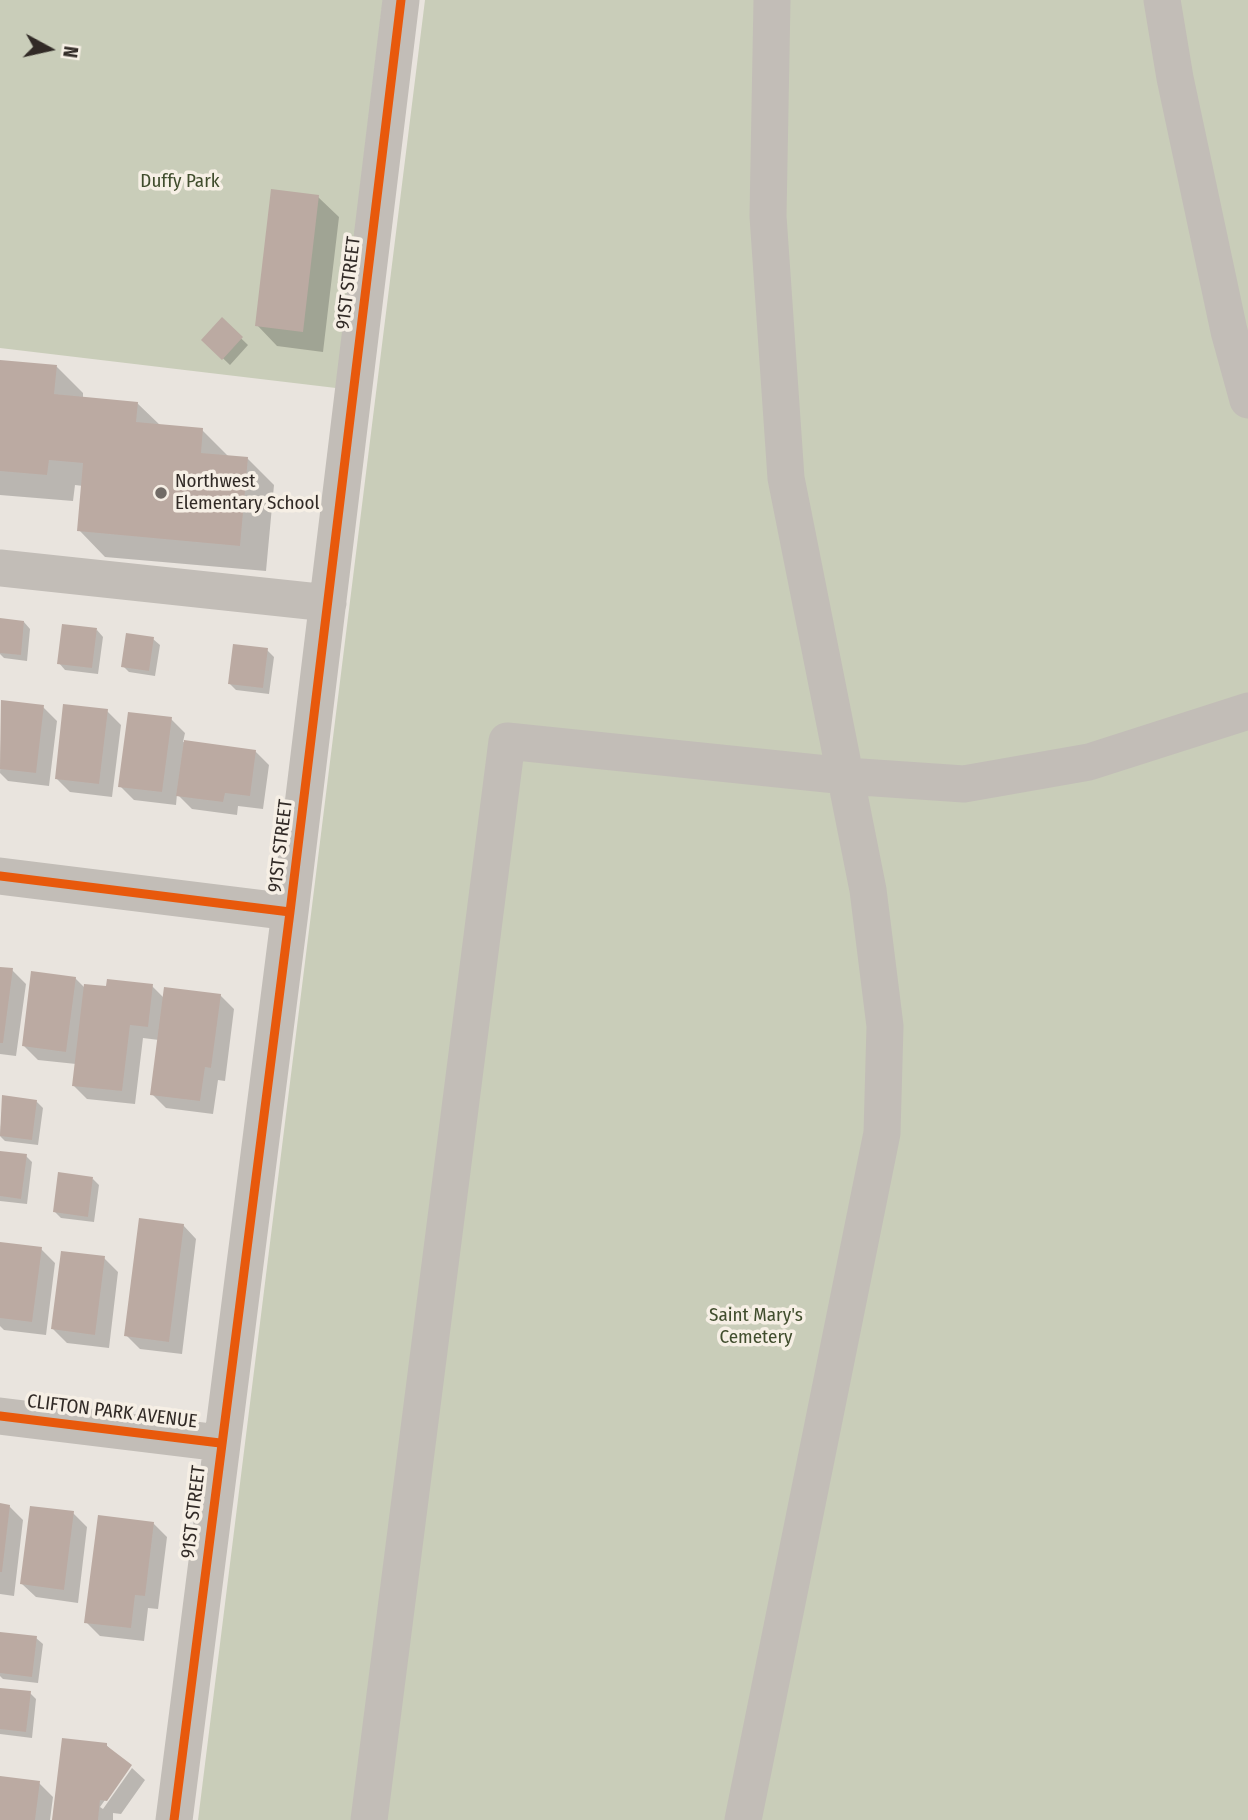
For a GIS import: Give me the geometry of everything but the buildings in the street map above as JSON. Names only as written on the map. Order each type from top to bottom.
[{"type":"street","name":"91ST STREET","points":[[174,1820],[220,1443],[290,912],[401,0]]},
{"type":"street","points":[[743,1820],[882,1133],[885,1027],[868,890],[786,478],[768,216],[772,0]]},
{"type":"street","points":[[1162,0],[1175,78],[1224,304],[1248,400]]},
{"type":"street","points":[[0,568],[328,603]]},
{"type":"street","points":[[369,1820],[507,741],[846,776],[964,784],[1089,762],[1248,711]]},
{"type":"street","points":[[0,876],[290,912]]},
{"type":"street","name":"CLIFTON PARK AVENUE","points":[[0,1416],[220,1443]]},
{"type":"green space","name":"Duffy Park","points":[[0,0],[383,0],[336,388],[0,348]]},
{"type":"green space","name":"Saint Mary's Cemetery","points":[[425,0],[1248,0],[1248,1820],[198,1820]]},
{"type":"cycle path","points":[[174,1820],[290,912],[401,0]]},
{"type":"cycle path","points":[[0,876],[290,912]]},
{"type":"cycle path","points":[[0,1416],[220,1443]]},
{"type":"place","name":"Northwest Elementary School","points":[[161,493]]}]
